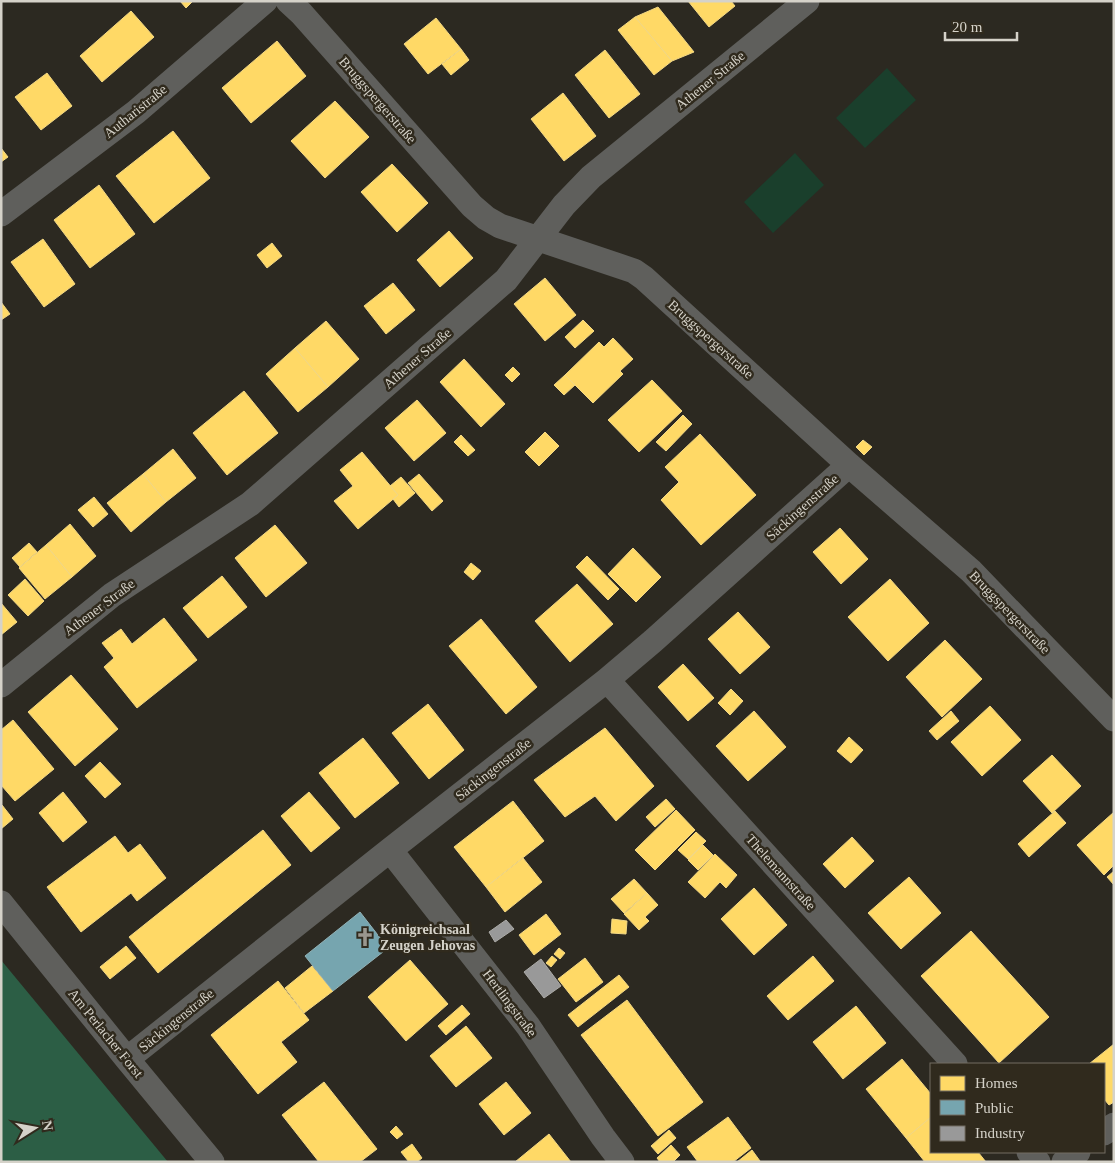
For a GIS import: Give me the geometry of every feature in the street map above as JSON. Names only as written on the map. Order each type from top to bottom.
[{"type":"street","name":"Autharistraße","points":[[1,214],[136,112],[265,1]]},
{"type":"street","name":"Bruggspergerstraße","points":[[288,1],[301,13],[472,206],[486,218],[500,226],[634,271],[644,278],[848,465],[971,571],[1114,719]]},
{"type":"street","name":"Athener Straße","points":[[1,685],[112,594],[250,504],[506,280],[564,205],[591,177],[807,1]]},
{"type":"street","name":"Säckingenstraße","points":[[127,1060],[607,680],[653,641],[848,465]]},
{"type":"street","name":"Thelemannstraße","points":[[607,680],[954,1063]]},
{"type":"street","name":"Hertlingstraße","points":[[390,850],[528,1026],[622,1162]]},
{"type":"street","name":"Am Perlacher Forst","points":[[1,903],[212,1162]]},
{"type":"street","points":[[1064,1162],[1077,1153]]},
{"type":"green space","points":[[887,68],[916,100],[865,148],[836,118]]},
{"type":"green space","points":[[795,153],[824,185],[773,233],[744,202]]},
{"type":"green space","points":[[1,960],[168,1162],[1,1162]]},
{"type":"building: Homes","points":[[180,1],[193,1],[186,8]]},
{"type":"building: Homes","points":[[688,1],[731,1],[735,6],[709,27]]},
{"type":"building: Homes","points":[[658,7],[694,52],[672,61],[635,17]]},
{"type":"building: Homes","points":[[131,11],[154,37],[102,82],[80,56]]},
{"type":"building: Homes","points":[[635,17],[672,61],[654,75],[618,30]]},
{"type":"building: Homes","points":[[436,18],[461,49],[428,74],[404,44]]},
{"type":"building: Homes","points":[[277,41],[306,76],[251,123],[222,88]]},
{"type":"building: Homes","points":[[461,49],[469,60],[451,75],[442,64]]},
{"type":"building: Homes","points":[[605,50],[640,94],[609,118],[575,75]]},
{"type":"building: Homes","points":[[47,73],[72,106],[41,130],[15,97]]},
{"type":"building: Homes","points":[[563,93],[596,136],[564,161],[531,119]]},
{"type":"building: Homes","points":[[335,101],[369,137],[325,178],[291,141]]},
{"type":"building: Homes","points":[[173,131],[210,178],[154,223],[116,176]]},
{"type":"building: Homes","points":[[1,148],[8,157],[1,162]]},
{"type":"building: Homes","points":[[392,164],[428,203],[397,232],[361,192]]},
{"type":"building: Homes","points":[[99,185],[135,234],[90,268],[54,220]]},
{"type":"building: Homes","points":[[449,231],[473,258],[440,287],[417,260]]},
{"type":"building: Homes","points":[[43,239],[75,284],[44,307],[11,262]]},
{"type":"building: Homes","points":[[272,243],[282,256],[267,268],[257,255]]},
{"type":"building: Homes","points":[[545,278],[576,315],[545,341],[514,304]]},
{"type":"building: Homes","points":[[393,283],[415,310],[386,334],[364,306]]},
{"type":"building: Homes","points":[[1,302],[10,314],[1,320]]},
{"type":"building: Homes","points":[[583,320],[594,331],[575,348],[565,337]]},
{"type":"building: Homes","points":[[326,321],[359,359],[328,387],[295,348]]},
{"type":"building: Homes","points":[[613,338],[633,359],[620,371],[623,374],[593,403],[565,375],[599,342],[604,347]]},
{"type":"building: Homes","points":[[295,348],[328,387],[298,412],[266,374]]},
{"type":"building: Homes","points":[[464,359],[505,404],[481,427],[440,382]]},
{"type":"building: Homes","points":[[513,367],[520,374],[512,382],[505,375]]},
{"type":"building: Homes","points":[[565,375],[575,385],[564,395],[554,385]]},
{"type":"building: Homes","points":[[652,380],[682,411],[639,452],[608,420]]},
{"type":"building: Homes","points":[[244,391],[278,433],[227,475],[193,433]]},
{"type":"building: Homes","points":[[417,400],[446,433],[414,461],[385,428]]},
{"type":"building: Homes","points":[[683,415],[692,424],[666,451],[656,442]]},
{"type":"building: Homes","points":[[545,432],[559,446],[539,466],[525,452]]},
{"type":"building: Homes","points":[[700,434],[756,495],[701,545],[661,500],[679,482],[665,467]]},
{"type":"building: Homes","points":[[461,435],[475,450],[468,456],[454,442]]},
{"type":"building: Homes","points":[[863,440],[872,447],[864,455],[856,447]]},
{"type":"building: Homes","points":[[173,449],[196,478],[166,502],[143,474]]},
{"type":"building: Homes","points":[[362,452],[398,495],[358,529],[334,501],[353,486],[340,470]]},
{"type":"building: Homes","points":[[143,474],[166,502],[131,532],[107,503]]},
{"type":"building: Homes","points":[[419,474],[443,501],[432,511],[408,483]]},
{"type":"building: Homes","points":[[401,477],[415,493],[399,507],[393,499],[398,495],[390,486]]},
{"type":"building: Homes","points":[[94,497],[108,514],[93,527],[78,510]]},
{"type":"building: Homes","points":[[70,524],[96,556],[72,577],[46,545]]},
{"type":"building: Homes","points":[[275,525],[307,563],[266,597],[235,558]]},
{"type":"building: Homes","points":[[840,528],[868,559],[841,584],[813,552]]},
{"type":"building: Homes","points":[[29,543],[37,552],[20,567],[12,558]]},
{"type":"building: Homes","points":[[46,545],[72,577],[45,599],[19,568]]},
{"type":"building: Homes","points":[[633,548],[661,577],[636,602],[608,574]]},
{"type":"building: Homes","points":[[587,556],[619,589],[608,600],[576,567]]},
{"type":"building: Homes","points":[[471,563],[481,571],[473,580],[464,572]]},
{"type":"building: Homes","points":[[222,576],[247,607],[208,638],[183,608]]},
{"type":"building: Homes","points":[[25,579],[44,601],[28,616],[8,595]]},
{"type":"building: Homes","points":[[890,579],[929,623],[888,661],[848,617]]},
{"type":"building: Homes","points":[[577,584],[613,624],[570,662],[535,621]]},
{"type":"building: Homes","points":[[1,603],[17,622],[1,635]]},
{"type":"building: Homes","points":[[738,612],[770,647],[740,674],[708,639]]},
{"type":"building: Homes","points":[[164,618],[197,660],[137,708],[104,667],[114,658],[102,643],[121,629],[132,644]]},
{"type":"building: Homes","points":[[481,619],[537,687],[506,714],[449,646]]},
{"type":"building: Homes","points":[[945,640],[982,679],[942,717],[906,677]]},
{"type":"building: Homes","points":[[683,664],[714,698],[688,721],[658,687]]},
{"type":"building: Homes","points":[[71,675],[118,729],[75,766],[28,712]]},
{"type":"building: Homes","points":[[731,689],[743,701],[730,715],[718,703]]},
{"type":"building: Homes","points":[[428,704],[464,750],[429,779],[392,733]]},
{"type":"building: Homes","points":[[990,706],[1021,740],[982,776],[951,742]]},
{"type":"building: Homes","points":[[754,711],[786,747],[748,781],[716,746]]},
{"type":"building: Homes","points":[[951,711],[959,721],[937,740],[929,731]]},
{"type":"building: Homes","points":[[13,720],[54,769],[15,801],[1,785],[1,730]]},
{"type":"building: Homes","points":[[605,728],[654,786],[616,821],[595,796],[565,817],[534,780]]},
{"type":"building: Homes","points":[[849,737],[863,750],[851,763],[837,751]]},
{"type":"building: Homes","points":[[363,738],[399,783],[355,818],[319,773]]},
{"type":"building: Homes","points":[[1052,755],[1081,786],[1052,813],[1023,781]]},
{"type":"building: Homes","points":[[100,762],[121,784],[105,798],[85,776]]},
{"type":"building: Homes","points":[[63,792],[87,822],[63,842],[39,813]]},
{"type":"building: Homes","points":[[309,792],[340,828],[311,852],[281,816]]},
{"type":"building: Homes","points":[[666,799],[675,809],[655,827],[646,817]]},
{"type":"building: Homes","points":[[513,801],[544,841],[486,887],[454,847]]},
{"type":"building: Homes","points":[[1,806],[13,819],[1,829]]},
{"type":"building: Homes","points":[[676,810],[695,830],[655,870],[635,850]]},
{"type":"building: Homes","points":[[1055,811],[1066,823],[1029,857],[1018,844]]},
{"type":"building: Homes","points":[[1114,812],[1114,865],[1104,875],[1077,845]]},
{"type":"building: Homes","points":[[263,830],[291,865],[158,973],[129,937]]},
{"type":"building: Homes","points":[[696,832],[706,841],[688,859],[678,850]]},
{"type":"building: Homes","points":[[115,836],[128,853],[140,844],[166,878],[137,901],[131,893],[81,932],[47,887]]},
{"type":"building: Homes","points":[[852,837],[874,861],[845,888],[823,864]]},
{"type":"building: Homes","points":[[703,845],[713,855],[698,870],[688,860]]},
{"type":"building: Homes","points":[[715,854],[737,875],[726,888],[720,882],[705,898],[688,882]]},
{"type":"building: Homes","points":[[523,858],[542,882],[505,912],[486,887]]},
{"type":"building: Homes","points":[[1114,871],[1114,885],[1107,877]]},
{"type":"building: Homes","points":[[909,877],[941,913],[901,949],[868,913]]},
{"type":"building: Homes","points":[[634,879],[647,893],[624,913],[611,899]]},
{"type":"building: Homes","points":[[754,888],[787,925],[754,955],[721,919]]},
{"type":"building: Homes","points":[[647,893],[658,905],[645,917],[649,921],[639,930],[624,914]]},
{"type":"building: Homes","points":[[546,914],[561,934],[534,955],[519,935]]},
{"type":"building: Homes","points":[[612,919],[627,921],[626,934],[611,933]]},
{"type":"building: Homes","points":[[971,931],[1049,1017],[999,1063],[921,976]]},
{"type":"building: Homes","points":[[126,946],[136,958],[110,979],[100,967]]},
{"type":"building: Homes","points":[[559,948],[565,953],[560,959],[554,954]]},
{"type":"building: Homes","points":[[552,956],[557,960],[551,967],[546,963]]},
{"type":"building: Homes","points":[[813,956],[834,981],[788,1020],[767,996]]},
{"type":"building: Homes","points":[[585,958],[603,982],[576,1002],[558,979]]},
{"type":"building: Homes","points":[[410,960],[448,1004],[406,1041],[368,997]]},
{"type":"building: Homes","points":[[312,966],[333,991],[304,1013],[285,988]]},
{"type":"building: Homes","points":[[619,975],[629,987],[578,1027],[568,1015]]},
{"type":"building: Homes","points":[[278,981],[309,1020],[281,1042],[297,1062],[258,1094],[211,1035]]},
{"type":"building: Homes","points":[[627,1000],[703,1102],[658,1136],[581,1035]]},
{"type":"building: Homes","points":[[462,1005],[470,1014],[446,1035],[438,1026]]},
{"type":"building: Homes","points":[[856,1006],[886,1043],[843,1079],[813,1042]]},
{"type":"building: Homes","points":[[466,1026],[492,1058],[456,1087],[430,1056]]},
{"type":"building: Homes","points":[[1114,1044],[1114,1102],[1109,1105],[1105,1100],[1105,1063],[1090,1063]]},
{"type":"building: Homes","points":[[902,1059],[930,1093],[930,1118],[906,1138],[866,1089]]},
{"type":"building: Homes","points":[[324,1082],[377,1149],[360,1162],[319,1162],[282,1115]]},
{"type":"building: Homes","points":[[506,1082],[531,1113],[504,1135],[479,1104]]},
{"type":"building: Homes","points":[[728,1117],[751,1148],[733,1162],[698,1162],[687,1147]]},
{"type":"building: Homes","points":[[930,1118],[930,1153],[979,1153],[986,1162],[925,1162],[906,1138]]},
{"type":"building: Homes","points":[[396,1126],[403,1134],[397,1139],[390,1132]]},
{"type":"building: Homes","points":[[669,1130],[676,1138],[658,1154],[651,1146]]},
{"type":"building: Homes","points":[[549,1134],[571,1162],[515,1162]]},
{"type":"building: Homes","points":[[412,1144],[422,1158],[417,1162],[409,1162],[401,1152]]},
{"type":"building: Homes","points":[[671,1145],[680,1155],[673,1162],[660,1162],[657,1158]]},
{"type":"building: Homes","points":[[752,1150],[759,1162],[737,1162]]},
{"type":"building: Public","points":[[360,912],[388,948],[333,991],[305,956]]},
{"type":"building: Industry","points":[[506,920],[514,929],[495,942],[489,932]]},
{"type":"building: Industry","points":[[541,959],[561,986],[544,998],[524,972]]},
{"type":"place","name":"Königreichsaal Zeugen Jehovas","points":[[365,937]]}]
